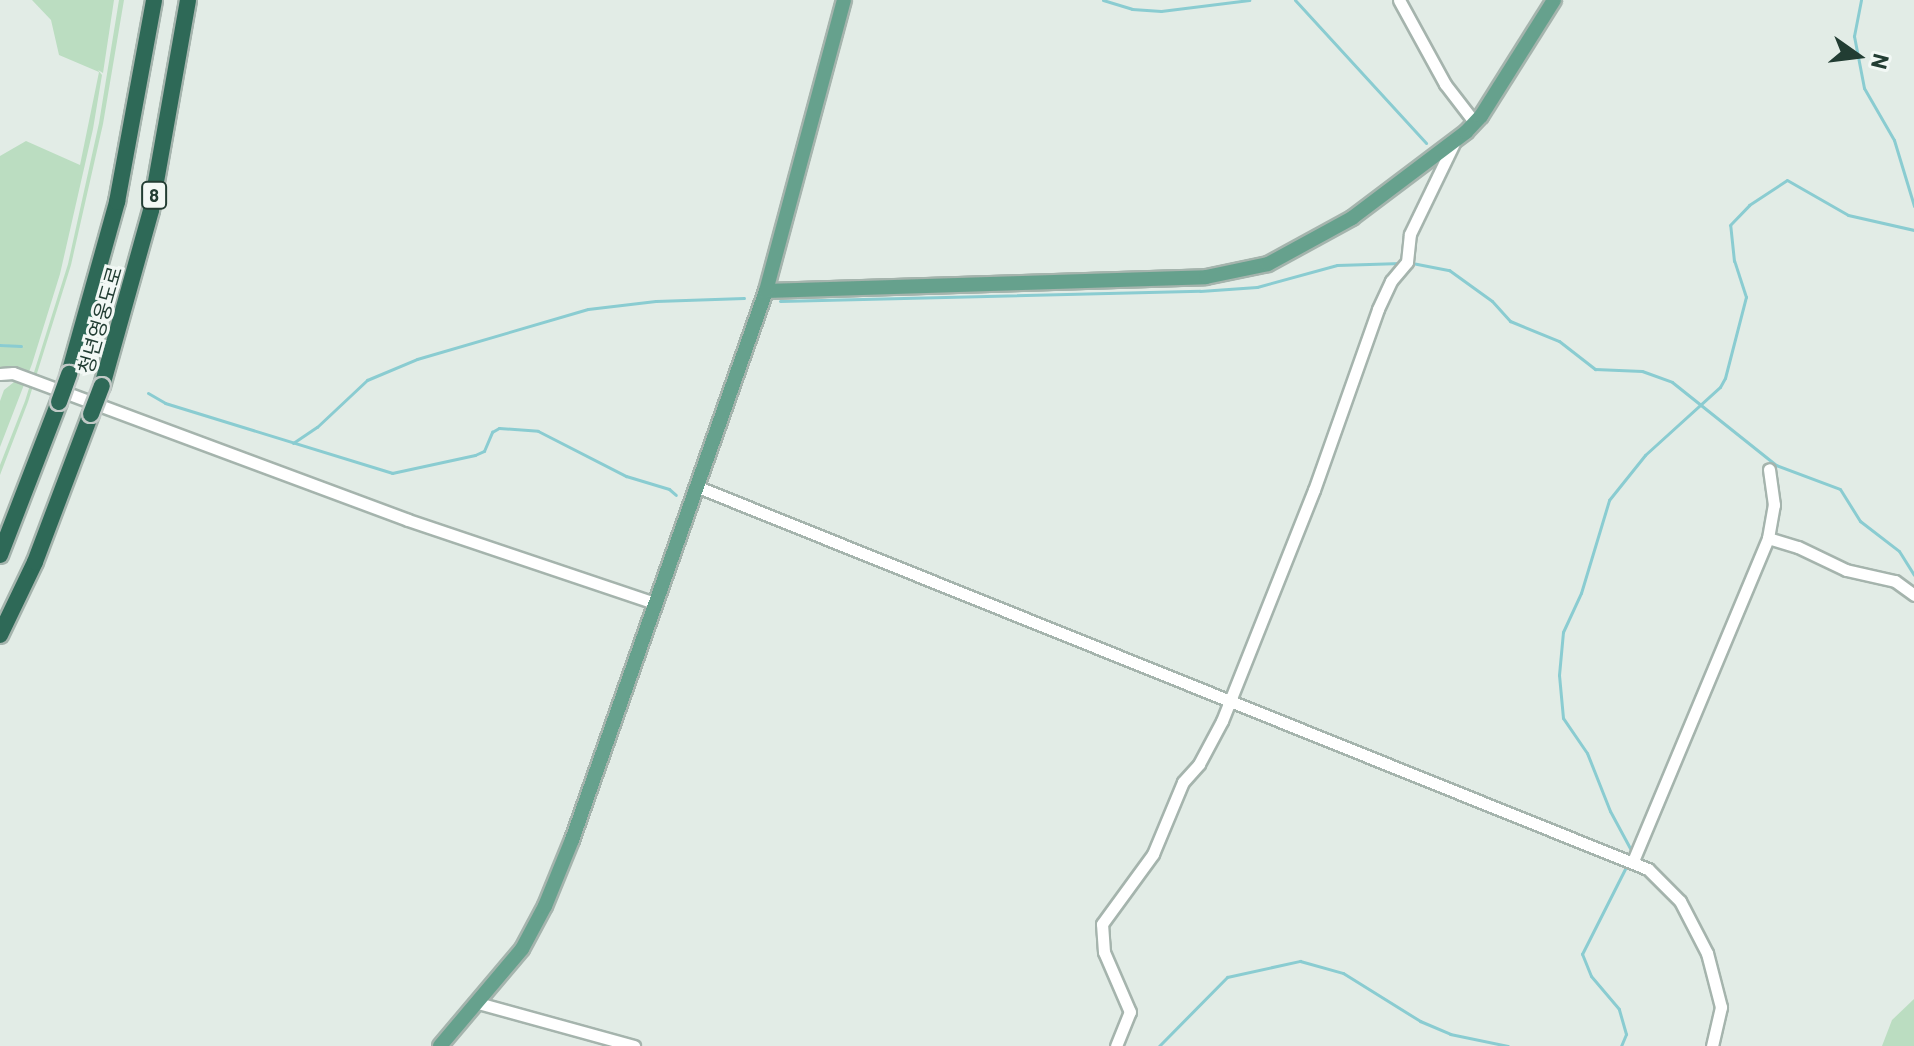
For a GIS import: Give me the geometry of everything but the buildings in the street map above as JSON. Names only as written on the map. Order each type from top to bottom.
[{"type":"highway","name":"청년영웅도로","points":[[0,555],[69,374],[117,202],[154,0]]},
{"type":"highway","name":"청년영웅도로","points":[[0,635],[35,562],[102,386],[151,210],[188,0]]},
{"type":"main road","points":[[440,1046],[522,949],[545,906],[599,769],[698,487],[747,336],[766,291],[844,0]]},
{"type":"main road","points":[[766,291],[1190,278],[1268,264],[1325,234],[1454,143],[1475,123],[1554,0]]},
{"type":"street","points":[[1399,0],[1445,84],[1475,123]]},
{"type":"street","points":[[1116,1046],[1130,1012],[1104,952],[1102,924],[1153,854],[1183,782],[1214,737],[1314,490],[1386,289],[1407,262],[1410,234],[1454,143]]},
{"type":"street","points":[[0,374],[13,373],[408,520],[655,603]]},
{"type":"street","points":[[1633,861],[1768,538],[1774,505],[1769,469]]},
{"type":"street","points":[[698,487],[1633,861],[1668,886],[1691,919],[1707,953],[1721,1007],[1712,1046]]},
{"type":"street","points":[[1768,538],[1798,547],[1846,570],[1895,581],[1914,595]]},
{"type":"street","points":[[478,1003],[634,1046]]},
{"type":"green space","points":[[32,0],[114,0],[103,73],[98,70],[102,75],[93,129],[60,274],[32,364],[0,447],[0,401],[4,390],[19,378],[0,369],[0,346],[25,347],[0,344],[0,156],[26,141],[80,165],[99,72],[59,55],[51,20]]},
{"type":"green space","points":[[119,0],[124,0],[103,124],[71,265],[28,402],[0,475],[0,465],[25,401],[68,264],[99,123]]},
{"type":"green space","points":[[1914,999],[1914,1046],[1882,1046],[1892,1020]]},
{"type":"waterway","points":[[1103,0],[1132,9],[1161,11],[1249,0]]},
{"type":"waterway","points":[[1295,0],[1426,143]]},
{"type":"waterway","points":[[1861,0],[1854,36],[1864,88],[1894,140],[1914,206]]},
{"type":"waterway","points":[[1631,850],[1610,811],[1587,753],[1563,718],[1559,675],[1563,632],[1581,593],[1609,500],[1645,455],[1720,387],[1725,378],[1746,297],[1734,261],[1730,225],[1749,205],[1787,180],[1848,215],[1914,230]]},
{"type":"waterway","points":[[780,301],[1200,291],[1257,287],[1337,265],[1401,263]]},
{"type":"waterway","points":[[1412,263],[1449,270],[1492,301],[1510,321],[1559,341],[1595,369],[1642,371],[1672,382],[1776,465],[1840,489],[1860,521],[1899,551],[1914,575]]},
{"type":"waterway","points":[[293,443],[317,427],[367,380],[417,359],[588,309],[656,301],[744,298]]},
{"type":"waterway","points":[[0,345],[21,346]]},
{"type":"waterway","points":[[148,393],[165,403],[392,473],[475,455],[484,451],[492,432],[499,428],[538,431],[626,476],[669,489],[676,495]]},
{"type":"waterway","points":[[1621,1046],[1626,1034],[1619,1009],[1591,976],[1582,954],[1627,865]]},
{"type":"waterway","points":[[1159,1046],[1227,977],[1300,961],[1343,973],[1420,1021],[1450,1034],[1508,1046]]}]
